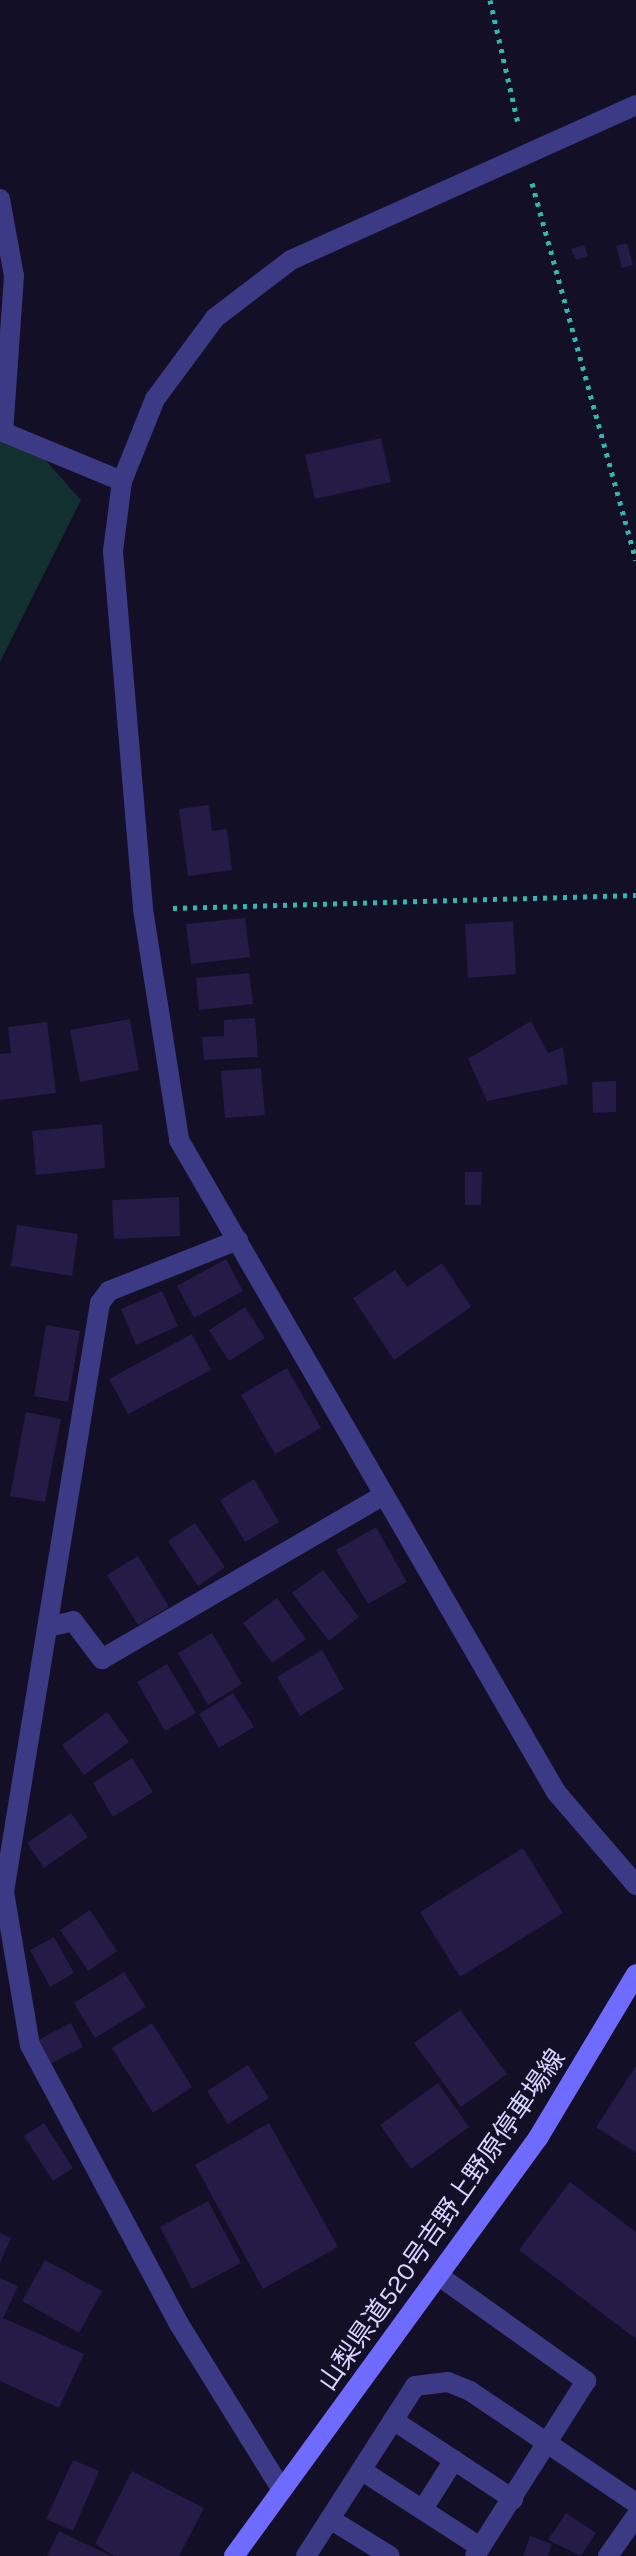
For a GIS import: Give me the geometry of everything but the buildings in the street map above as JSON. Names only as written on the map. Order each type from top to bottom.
[{"type":"main road","name":"山梨県道520号吉野上野原停車場線","points":[[234,2556],[538,2138],[636,1974]]},
{"type":"street","points":[[636,105],[291,260],[215,318],[155,399],[122,481],[113,551],[116,642],[143,909],[179,1140],[382,1496],[556,1792],[636,1885]]},
{"type":"street","points":[[0,199],[14,276],[3,432],[122,481]]},
{"type":"street","points":[[238,1240],[109,1291],[100,1303],[4,1892],[30,2045],[179,2324],[282,2490]]},
{"type":"street","points":[[48,1627],[73,1621],[102,1659],[382,1496]]},
{"type":"street","points":[[361,2470],[423,2509],[478,2551],[549,2444],[586,2381],[439,2276]]},
{"type":"street","points":[[306,2556],[415,2386],[448,2382],[549,2444],[636,2503]]},
{"type":"street","points":[[393,2420],[513,2499]]},
{"type":"street","points":[[423,2509],[454,2460]]},
{"type":"street","points":[[608,2556],[636,2516]]},
{"type":"street","points":[[330,2519],[390,2556]]},
{"type":"path","points":[[490,0],[524,153],[636,560]]},
{"type":"path","points":[[143,909],[636,895]]},
{"type":"green space","points":[[0,409],[81,500],[0,662]]}]
